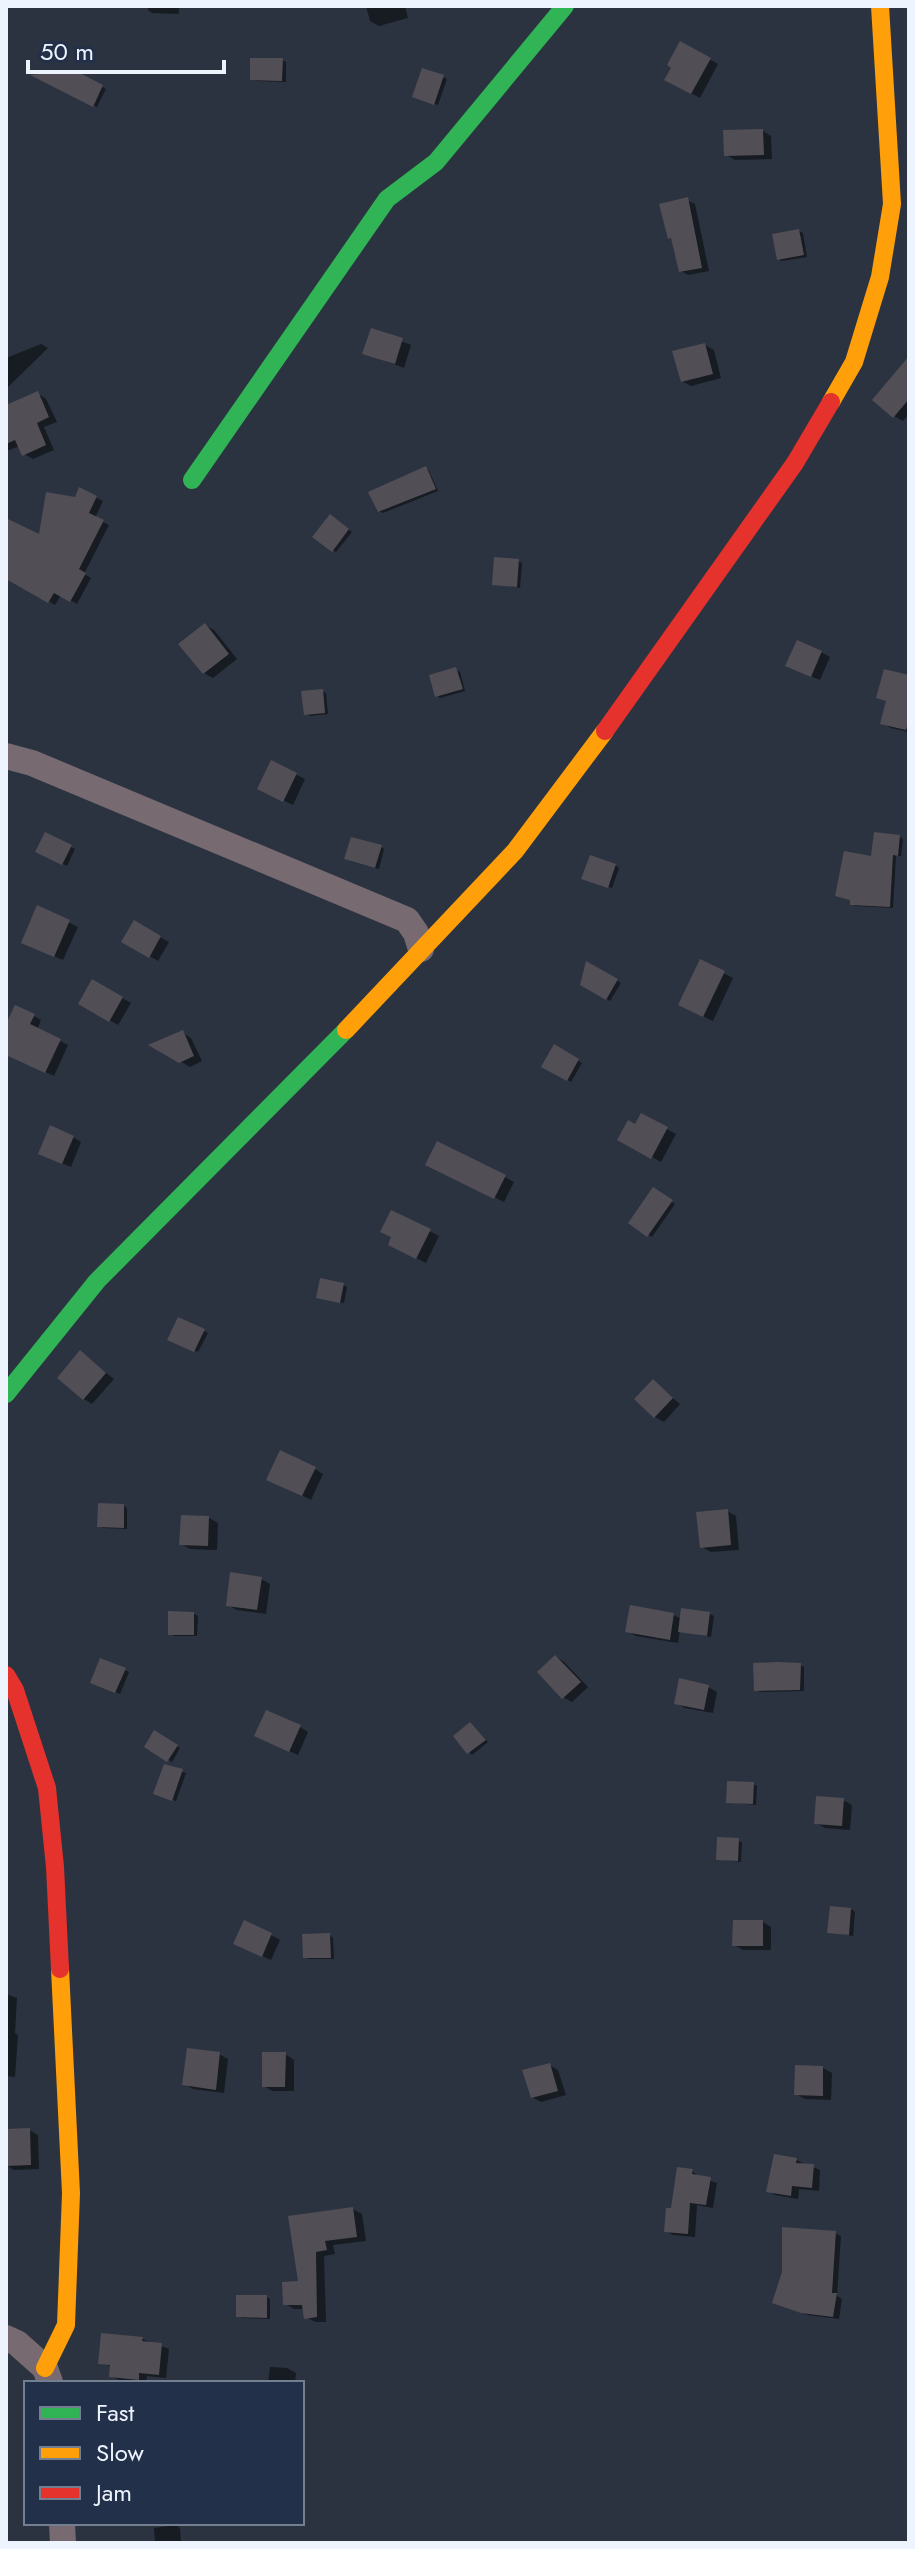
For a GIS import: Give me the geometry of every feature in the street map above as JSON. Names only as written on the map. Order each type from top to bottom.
[{"type":"street","points":[[192,480],[387,199],[436,162],[565,6]]},
{"type":"street","points":[[6,1394],[97,1281],[373,1003],[515,851],[608,727],[795,463],[854,362],[880,277],[892,204],[880,6]]},
{"type":"street","points":[[6,756],[32,763],[407,920],[416,933],[421,949]]},
{"type":"street","points":[[6,1675],[15,1690],[47,1788],[55,1867],[71,2193],[66,2325],[48,2375],[17,2343],[6,2338]]},
{"type":"building","points":[[680,41],[711,58],[691,94],[664,80],[671,68],[667,65]]},
{"type":"building","points":[[250,58],[283,58],[282,81],[250,80]]},
{"type":"building","points":[[422,68],[444,75],[434,105],[412,97]]},
{"type":"building","points":[[74,70],[103,85],[93,107],[30,75]]},
{"type":"building","points":[[763,129],[764,155],[724,156],[723,130]]},
{"type":"building","points":[[688,197],[702,268],[679,272],[659,204]]},
{"type":"building","points":[[799,229],[804,255],[777,260],[772,234]]},
{"type":"building","points":[[371,328],[403,338],[395,364],[362,354]]},
{"type":"building","points":[[705,343],[713,374],[681,382],[672,351]]},
{"type":"building","points":[[909,356],[909,399],[893,418],[872,400]]},
{"type":"building","points":[[38,391],[49,417],[37,423],[46,445],[22,456],[15,440],[6,444],[6,405]]},
{"type":"building","points":[[426,466],[436,489],[378,512],[368,492]]},
{"type":"building","points":[[79,487],[97,496],[89,513],[104,520],[79,569],[86,573],[70,602],[54,593],[48,603],[6,579],[6,518],[39,534],[46,492],[75,497]]},
{"type":"building","points":[[330,514],[349,529],[332,552],[312,537]]},
{"type":"building","points":[[494,557],[519,559],[517,587],[492,585]]},
{"type":"building","points":[[205,623],[229,654],[203,674],[178,644]]},
{"type":"building","points":[[797,640],[822,651],[811,677],[785,666]]},
{"type":"building","points":[[456,667],[463,689],[435,697],[429,675]]},
{"type":"building","points":[[884,669],[909,675],[906,730],[880,724],[886,701],[876,698]]},
{"type":"building","points":[[323,689],[325,713],[304,715],[301,691]]},
{"type":"building","points":[[271,760],[297,773],[283,802],[257,789]]},
{"type":"building","points":[[45,832],[72,845],[62,865],[35,852]]},
{"type":"building","points":[[874,832],[900,835],[898,856],[893,855],[890,907],[850,905],[850,900],[835,896],[844,851],[871,856]]},
{"type":"building","points":[[351,837],[382,845],[375,868],[344,859]]},
{"type":"building","points":[[590,855],[616,864],[608,888],[581,879]]},
{"type":"building","points":[[37,905],[70,920],[54,957],[21,943]]},
{"type":"building","points":[[134,920],[161,936],[149,958],[121,942]]},
{"type":"building","points":[[700,959],[725,971],[703,1017],[678,1005]]},
{"type":"building","points":[[586,961],[618,979],[606,1000],[580,985]]},
{"type":"building","points":[[92,979],[123,997],[109,1022],[78,1004]]},
{"type":"building","points":[[15,1005],[35,1014],[30,1024],[61,1039],[45,1073],[6,1055],[6,1024]]},
{"type":"building","points":[[183,1030],[194,1056],[179,1063],[148,1045]]},
{"type":"building","points":[[554,1044],[579,1059],[567,1081],[541,1067]]},
{"type":"building","points":[[641,1113],[668,1127],[651,1159],[617,1140],[628,1120],[635,1124]]},
{"type":"building","points":[[50,1125],[74,1136],[62,1164],[38,1154]]},
{"type":"building","points":[[437,1141],[506,1175],[494,1199],[425,1165]]},
{"type":"building","points":[[653,1187],[673,1200],[647,1237],[628,1223]]},
{"type":"building","points":[[391,1210],[431,1229],[416,1259],[388,1245],[391,1237],[380,1232]]},
{"type":"building","points":[[320,1278],[344,1283],[340,1303],[316,1298]]},
{"type":"building","points":[[178,1317],[205,1329],[194,1352],[167,1340]]},
{"type":"building","points":[[80,1350],[106,1373],[83,1400],[57,1378]]},
{"type":"building","points":[[653,1379],[673,1398],[654,1418],[634,1399]]},
{"type":"building","points":[[280,1450],[316,1467],[302,1496],[266,1480]]},
{"type":"building","points":[[98,1503],[124,1504],[124,1528],[97,1527]]},
{"type":"building","points":[[728,1509],[731,1545],[700,1548],[696,1512]]},
{"type":"building","points":[[181,1515],[209,1516],[208,1546],[179,1545]]},
{"type":"building","points":[[230,1572],[262,1577],[257,1610],[226,1606]]},
{"type":"building","points":[[630,1605],[674,1613],[670,1640],[625,1632]]},
{"type":"building","points":[[681,1608],[710,1612],[707,1636],[678,1632]]},
{"type":"building","points":[[168,1611],[194,1612],[194,1635],[168,1635]]},
{"type":"building","points":[[555,1655],[581,1682],[562,1699],[537,1672]]},
{"type":"building","points":[[100,1658],[126,1668],[115,1693],[90,1683]]},
{"type":"building","points":[[753,1663],[801,1663],[800,1690],[754,1691]]},
{"type":"building","points":[[679,1678],[709,1685],[704,1710],[674,1704]]},
{"type":"building","points":[[266,1710],[301,1725],[289,1752],[254,1736]]},
{"type":"building","points":[[470,1722],[486,1740],[467,1754],[453,1736]]},
{"type":"building","points":[[154,1730],[178,1745],[167,1762],[144,1747]]},
{"type":"building","points":[[164,1764],[183,1769],[172,1801],[153,1794]]},
{"type":"building","points":[[727,1781],[754,1782],[753,1804],[726,1803]]},
{"type":"building","points":[[816,1796],[844,1798],[842,1826],[814,1824]]},
{"type":"building","points":[[717,1837],[739,1838],[738,1861],[716,1860]]},
{"type":"building","points":[[830,1906],[851,1908],[849,1935],[827,1933]]},
{"type":"building","points":[[244,1920],[272,1933],[262,1957],[233,1944]]},
{"type":"building","points":[[733,1920],[763,1920],[763,1946],[732,1946]]},
{"type":"building","points":[[330,1933],[331,1958],[303,1958],[302,1934]]},
{"type":"building","points":[[187,2048],[220,2052],[216,2090],[182,2085]]},
{"type":"building","points":[[262,2052],[286,2052],[285,2087],[262,2087]]},
{"type":"building","points":[[550,2063],[558,2091],[531,2098],[522,2070]]},
{"type":"building","points":[[795,2065],[823,2066],[823,2096],[794,2095]]},
{"type":"building","points":[[30,2128],[31,2165],[6,2166],[6,2129]]},
{"type":"building","points":[[774,2154],[797,2158],[796,2163],[814,2164],[812,2188],[792,2186],[791,2196],[766,2192]]},
{"type":"building","points":[[677,2167],[693,2169],[692,2174],[711,2177],[706,2205],[690,2203],[688,2234],[664,2232],[666,2208],[671,2208]]},
{"type":"building","points":[[353,2207],[357,2237],[325,2241],[327,2250],[316,2252],[317,2317],[304,2319],[302,2305],[283,2305],[282,2282],[298,2281],[288,2216]]},
{"type":"building","points":[[782,2227],[836,2231],[832,2293],[837,2293],[833,2317],[801,2313],[772,2303],[782,2272]]},
{"type":"building","points":[[236,2295],[267,2295],[267,2318],[236,2317]]},
{"type":"building","points":[[101,2333],[143,2337],[142,2341],[162,2343],[159,2375],[139,2373],[139,2380],[109,2377],[110,2365],[98,2364]]},
{"type":"traffic: fast","points":[[192,480],[387,199],[436,162],[565,6]]},
{"type":"traffic: fast","points":[[6,1394],[97,1281],[346,1030]]},
{"type":"traffic: slow","points":[[831,402],[854,362],[880,277],[892,204],[880,6]]},
{"type":"traffic: slow","points":[[346,1030],[515,851],[605,731]]},
{"type":"traffic: slow","points":[[45,2368],[66,2325],[71,2193],[60,1969]]},
{"type":"traffic: jam","points":[[605,731],[795,463],[831,402]]},
{"type":"traffic: jam","points":[[6,1675],[15,1690],[47,1788],[60,1969]]}]
